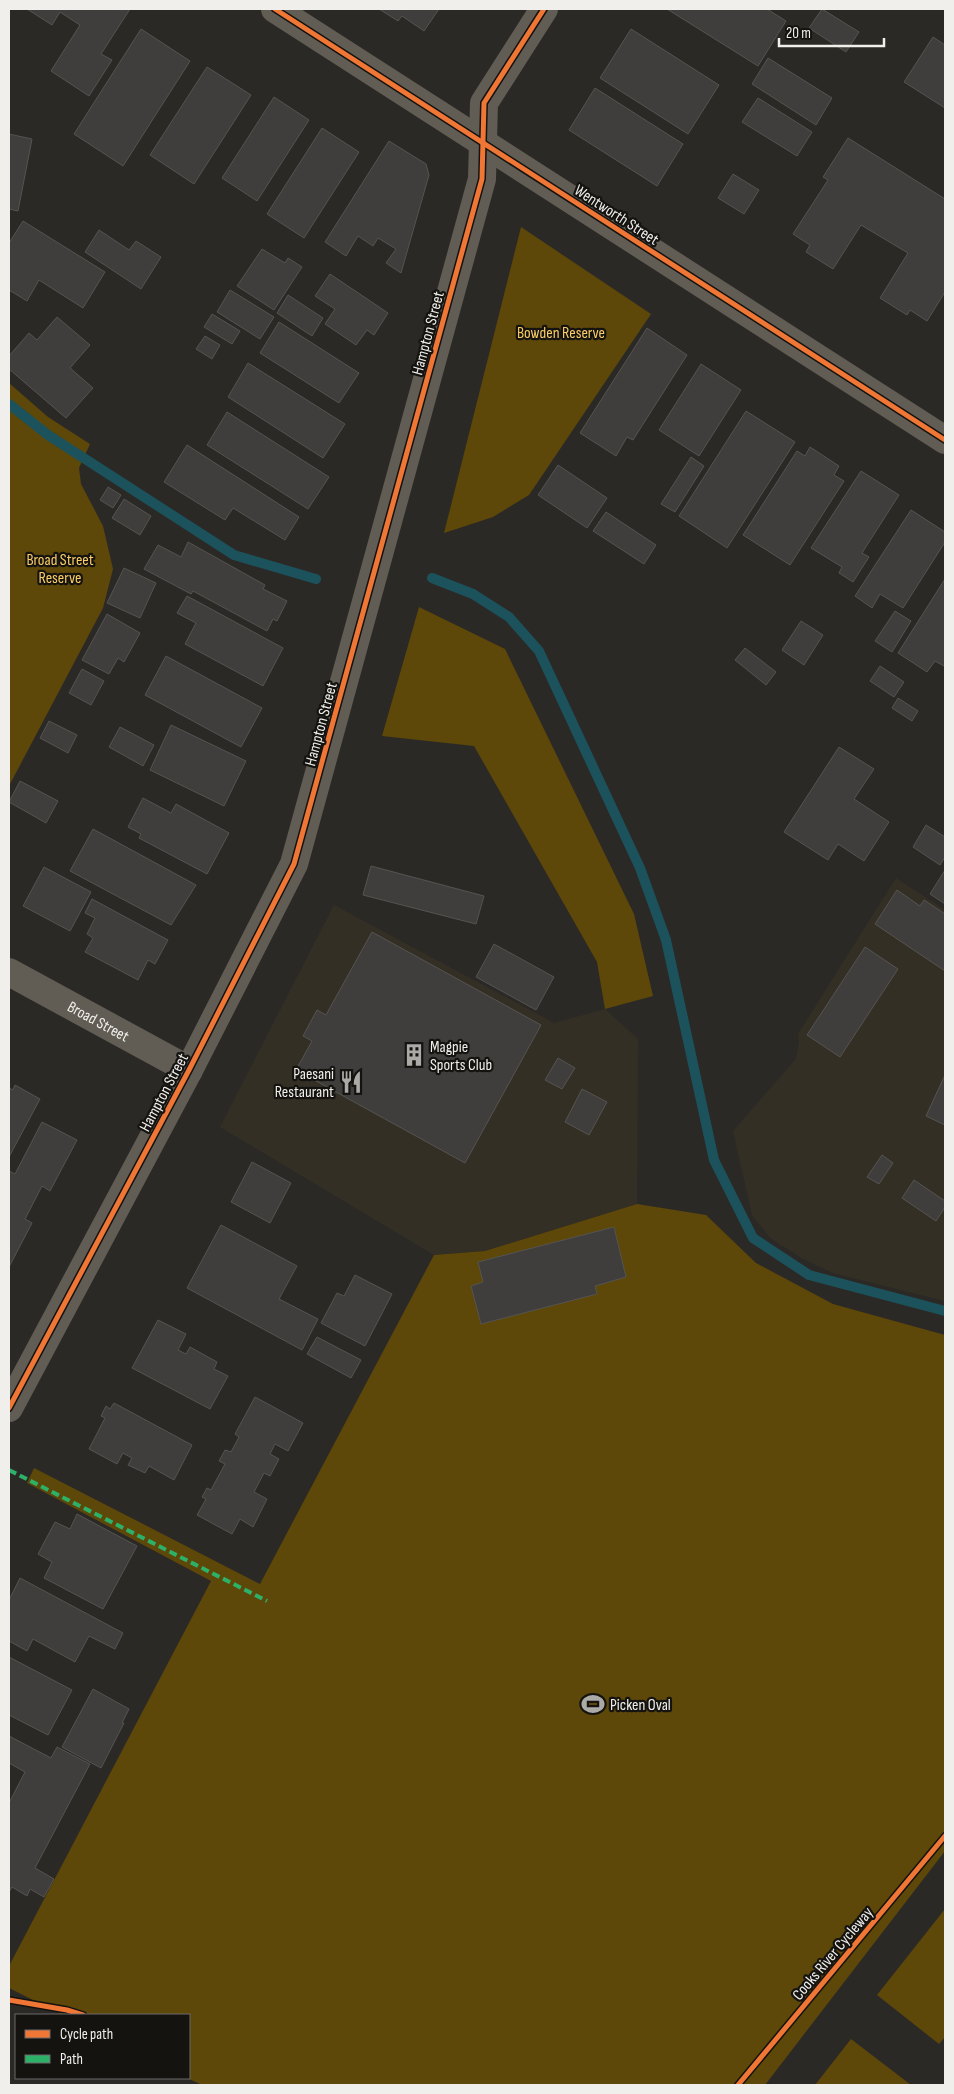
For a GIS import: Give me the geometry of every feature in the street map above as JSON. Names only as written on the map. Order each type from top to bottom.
[{"type":"street","name":"Wentworth Street","points":[[275,9],[945,440]]},
{"type":"street","name":"Hampton Street","points":[[9,1408],[189,1070],[294,864],[482,179],[484,103],[544,9]]},
{"type":"street","name":"Broad Street","points":[[9,972],[189,1070]]},
{"type":"shaded area","points":[[896,878],[945,910],[945,1301],[833,1273],[803,1259],[770,1238],[752,1215],[733,1131],[796,1059],[799,1042],[798,1034]]},
{"type":"shaded area","points":[[334,905],[554,1023],[605,1009],[638,1039],[637,1204],[485,1251],[434,1255],[220,1127]]},
{"type":"green space","name":"Bowden Reserve","points":[[521,227],[651,314],[529,495],[493,517],[444,533]]},
{"type":"green space","name":"Broad Street Reserve","points":[[9,383],[48,417],[90,444],[79,468],[81,484],[103,526],[113,569],[103,608],[9,786]]},
{"type":"green space","points":[[419,607],[505,649],[634,914],[653,996],[605,1009],[597,962],[474,746],[382,736]]},
{"type":"green space","name":"Picken Oval","points":[[637,1204],[706,1215],[756,1263],[833,1304],[945,1335],[945,1851],[765,2085],[202,2085],[189,2079],[190,2014],[61,2014],[9,1988],[9,1966],[211,1581],[27,1483],[34,1468],[260,1584],[434,1255],[485,1251]]},
{"type":"green space","points":[[945,1909],[945,2037],[939,2044],[877,1995]]},
{"type":"green space","points":[[851,2039],[911,2085],[815,2085]]},
{"type":"building","points":[[27,9],[130,9],[101,54],[112,60],[89,96],[51,71],[80,25],[60,12],[52,25]]},
{"type":"building","points":[[379,9],[439,9],[424,31],[402,16],[398,21]]},
{"type":"building","points":[[667,9],[767,9],[786,21],[758,66]]},
{"type":"building","points":[[822,9],[859,32],[846,52],[809,28]]},
{"type":"building","points":[[141,29],[190,61],[123,166],[74,134]]},
{"type":"building","points":[[631,29],[719,85],[688,134],[600,78]]},
{"type":"building","points":[[933,37],[945,45],[945,108],[904,82]]},
{"type":"building","points":[[768,58],[832,98],[816,125],[752,84]]},
{"type":"building","points":[[207,67],[251,95],[194,184],[150,155]]},
{"type":"building","points":[[595,88],[683,144],[657,186],[569,130]]},
{"type":"building","points":[[274,97],[309,120],[257,201],[222,178]]},
{"type":"building","points":[[758,98],[812,132],[797,156],[742,122]]},
{"type":"building","points":[[322,128],[359,152],[304,238],[267,214]]},
{"type":"building","points":[[9,134],[32,139],[18,211],[9,209]]},
{"type":"building","points":[[848,138],[945,199],[945,292],[927,321],[910,310],[907,315],[880,298],[908,253],[861,225],[833,269],[806,252],[810,245],[793,234],[828,180],[823,177]]},
{"type":"building","points":[[389,141],[426,164],[429,175],[401,273],[386,263],[396,249],[378,238],[373,246],[358,236],[346,256],[325,242]]},
{"type":"building","points":[[733,174],[759,190],[744,214],[718,198]]},
{"type":"building","points":[[23,221],[105,272],[83,308],[39,280],[27,301],[9,290],[9,243]]},
{"type":"building","points":[[99,230],[129,250],[136,241],[161,257],[141,289],[85,252]]},
{"type":"building","points":[[262,249],[285,263],[288,258],[302,267],[274,310],[237,286]]},
{"type":"building","points":[[330,274],[388,313],[374,335],[367,330],[356,345],[325,324],[335,309],[315,296]]},
{"type":"building","points":[[230,290],[274,317],[260,339],[217,312]]},
{"type":"building","points":[[288,295],[323,318],[312,336],[277,313]]},
{"type":"building","points":[[212,314],[240,331],[232,344],[204,327]]},
{"type":"building","points":[[57,317],[90,345],[70,368],[93,388],[66,418],[9,369],[9,356],[29,333],[37,340]]},
{"type":"building","points":[[279,322],[359,373],[339,403],[260,353]]},
{"type":"building","points":[[647,328],[687,355],[633,440],[627,437],[616,456],[580,433]]},
{"type":"building","points":[[205,336],[220,345],[212,359],[196,349]]},
{"type":"building","points":[[248,363],[345,424],[323,458],[228,397]]},
{"type":"building","points":[[701,364],[741,390],[699,456],[659,430]]},
{"type":"building","points":[[746,411],[795,442],[727,548],[679,516]]},
{"type":"building","points":[[227,412],[329,477],[308,509],[207,445]]},
{"type":"building","points":[[187,445],[299,517],[285,540],[233,508],[225,520],[164,482]]},
{"type":"building","points":[[810,447],[839,466],[834,475],[844,481],[790,565],[743,535],[797,451],[805,456]]},
{"type":"building","points":[[691,457],[704,466],[675,512],[661,504]]},
{"type":"building","points":[[558,465],[607,498],[587,528],[538,495]]},
{"type":"building","points":[[861,471],[899,495],[862,553],[869,557],[853,582],[839,573],[842,567],[811,548]]},
{"type":"building","points":[[108,487],[121,495],[113,508],[100,500]]},
{"type":"building","points":[[124,499],[151,516],[140,535],[112,518]]},
{"type":"building","points":[[911,510],[945,532],[945,542],[903,608],[880,594],[872,608],[855,596]]},
{"type":"building","points":[[606,512],[656,545],[644,564],[593,531]]},
{"type":"building","points":[[188,542],[265,585],[263,589],[287,601],[277,621],[273,619],[267,631],[193,591],[191,594],[144,569],[158,545],[181,557]]},
{"type":"building","points":[[124,568],[156,583],[140,618],[107,603]]},
{"type":"building","points":[[945,579],[945,664],[944,666],[935,661],[927,672],[898,653]]},
{"type":"building","points":[[187,596],[283,648],[263,686],[185,644],[196,623],[177,613]]},
{"type":"building","points":[[895,611],[911,621],[892,652],[875,641]]},
{"type":"building","points":[[107,614],[140,633],[124,662],[118,658],[109,674],[82,660]]},
{"type":"building","points":[[801,621],[823,635],[804,665],[782,650]]},
{"type":"building","points":[[745,648],[776,672],[766,685],[735,660]]},
{"type":"building","points":[[166,656],[262,708],[241,747],[145,695]]},
{"type":"building","points":[[880,666],[904,682],[894,697],[870,681]]},
{"type":"building","points":[[82,669],[104,681],[91,705],[69,693]]},
{"type":"building","points":[[898,698],[918,711],[912,721],[892,708]]},
{"type":"building","points":[[49,721],[77,735],[68,753],[40,738]]},
{"type":"building","points":[[171,725],[246,761],[224,806],[150,770]]},
{"type":"building","points":[[120,727],[154,745],[143,766],[109,747]]},
{"type":"building","points":[[839,747],[874,769],[854,799],[889,822],[864,861],[838,844],[828,860],[784,832]]},
{"type":"building","points":[[20,781],[58,801],[46,823],[9,802]]},
{"type":"building","points":[[143,798],[171,813],[176,804],[229,833],[207,874],[139,838],[141,834],[128,827]]},
{"type":"building","points":[[926,825],[945,837],[945,857],[940,865],[913,847]]},
{"type":"building","points":[[93,829],[196,885],[171,925],[70,871]]},
{"type":"building","points":[[371,866],[484,896],[476,924],[363,895]]},
{"type":"building","points":[[44,867],[91,892],[70,931],[23,906]]},
{"type":"building","points":[[945,870],[945,904],[930,894]]},
{"type":"building","points":[[897,890],[920,906],[924,900],[945,914],[945,971],[875,924]]},
{"type":"building","points":[[92,899],[168,940],[155,964],[148,960],[138,980],[85,952],[93,938],[87,934],[95,918],[85,913]]},
{"type":"building","name":"Magpie Sports Club","points":[[372,932],[541,1025],[465,1163],[296,1070],[312,1041],[303,1036],[317,1010],[326,1015]]},
{"type":"building","points":[[494,944],[554,977],[536,1010],[476,977]]},
{"type":"building","points":[[865,947],[898,969],[840,1057],[807,1035]]},
{"type":"building","points":[[558,1058],[575,1068],[562,1089],[545,1080]]},
{"type":"building","points":[[945,1075],[945,1125],[926,1116]]},
{"type":"building","points":[[15,1085],[40,1099],[9,1157],[9,1088],[13,1090]]},
{"type":"building","points":[[582,1089],[607,1102],[589,1135],[565,1122]]},
{"type":"building","points":[[42,1122],[77,1140],[50,1191],[42,1186],[25,1219],[32,1223],[9,1267],[9,1171],[15,1174]]},
{"type":"building","points":[[882,1155],[893,1163],[879,1184],[867,1177]]},
{"type":"building","points":[[252,1162],[291,1183],[270,1223],[231,1202]]},
{"type":"building","points":[[914,1180],[945,1201],[945,1207],[936,1221],[902,1198]]},
{"type":"building","points":[[221,1225],[297,1266],[279,1299],[318,1319],[302,1350],[187,1288]]},
{"type":"building","points":[[614,1227],[626,1277],[595,1286],[597,1294],[481,1324],[471,1286],[483,1282],[478,1262]]},
{"type":"building","points":[[355,1275],[392,1294],[365,1346],[321,1323],[337,1293],[344,1296]]},
{"type":"building","points":[[158,1320],[186,1334],[178,1350],[186,1354],[190,1347],[217,1362],[214,1369],[228,1376],[210,1409],[132,1368]]},
{"type":"building","points":[[317,1337],[361,1360],[351,1378],[307,1354]]},
{"type":"building","points":[[255,1397],[303,1423],[288,1451],[275,1444],[270,1454],[279,1459],[270,1476],[264,1473],[254,1492],[267,1499],[253,1527],[240,1519],[232,1534],[197,1515],[206,1499],[202,1497],[207,1488],[211,1490],[225,1464],[219,1461],[225,1450],[231,1452],[239,1437],[235,1434]]},
{"type":"building","points":[[114,1403],[192,1445],[174,1480],[149,1466],[145,1473],[128,1465],[132,1458],[123,1453],[117,1464],[89,1449],[105,1418],[101,1416],[106,1406],[110,1409]]},
{"type":"building","points":[[77,1514],[137,1546],[103,1609],[44,1578],[52,1562],[38,1554],[55,1522],[70,1529]]},
{"type":"building","points":[[20,1578],[123,1633],[115,1649],[89,1636],[75,1662],[33,1639],[27,1651],[9,1641],[9,1600]]},
{"type":"building","points":[[9,1657],[72,1690],[48,1735],[9,1715]]},
{"type":"building","points":[[93,1689],[129,1709],[101,1768],[62,1747]]},
{"type":"building","points":[[9,1736],[51,1758],[57,1747],[90,1764],[35,1868],[54,1879],[44,1897],[30,1889],[27,1896],[12,1887],[9,1892],[9,1803],[25,1772],[9,1763]]},
{"type":"waterway","points":[[9,404],[48,435],[234,555],[316,579]]},
{"type":"waterway","points":[[432,578],[473,594],[509,617],[539,651],[640,868],[666,940],[714,1160],[753,1238],[809,1275],[945,1311]]},
{"type":"marked path","points":[[9,1470],[267,1601]]},
{"type":"cycle path","points":[[275,9],[945,440]]},
{"type":"cycle path","points":[[9,1408],[189,1070],[294,864],[482,179],[484,103],[544,9]]},
{"type":"cycle path","name":"Cooks River Cycleway","points":[[738,2085],[945,1836]]},
{"type":"cycle path","points":[[9,2000],[80,2014]]},
{"type":"place","name":"Magpie Sports Club","points":[[414,1055]]},
{"type":"place","name":"Paesani Restaurant","points":[[351,1082]]},
{"type":"place","name":"Picken Oval","points":[[593,1704]]}]
